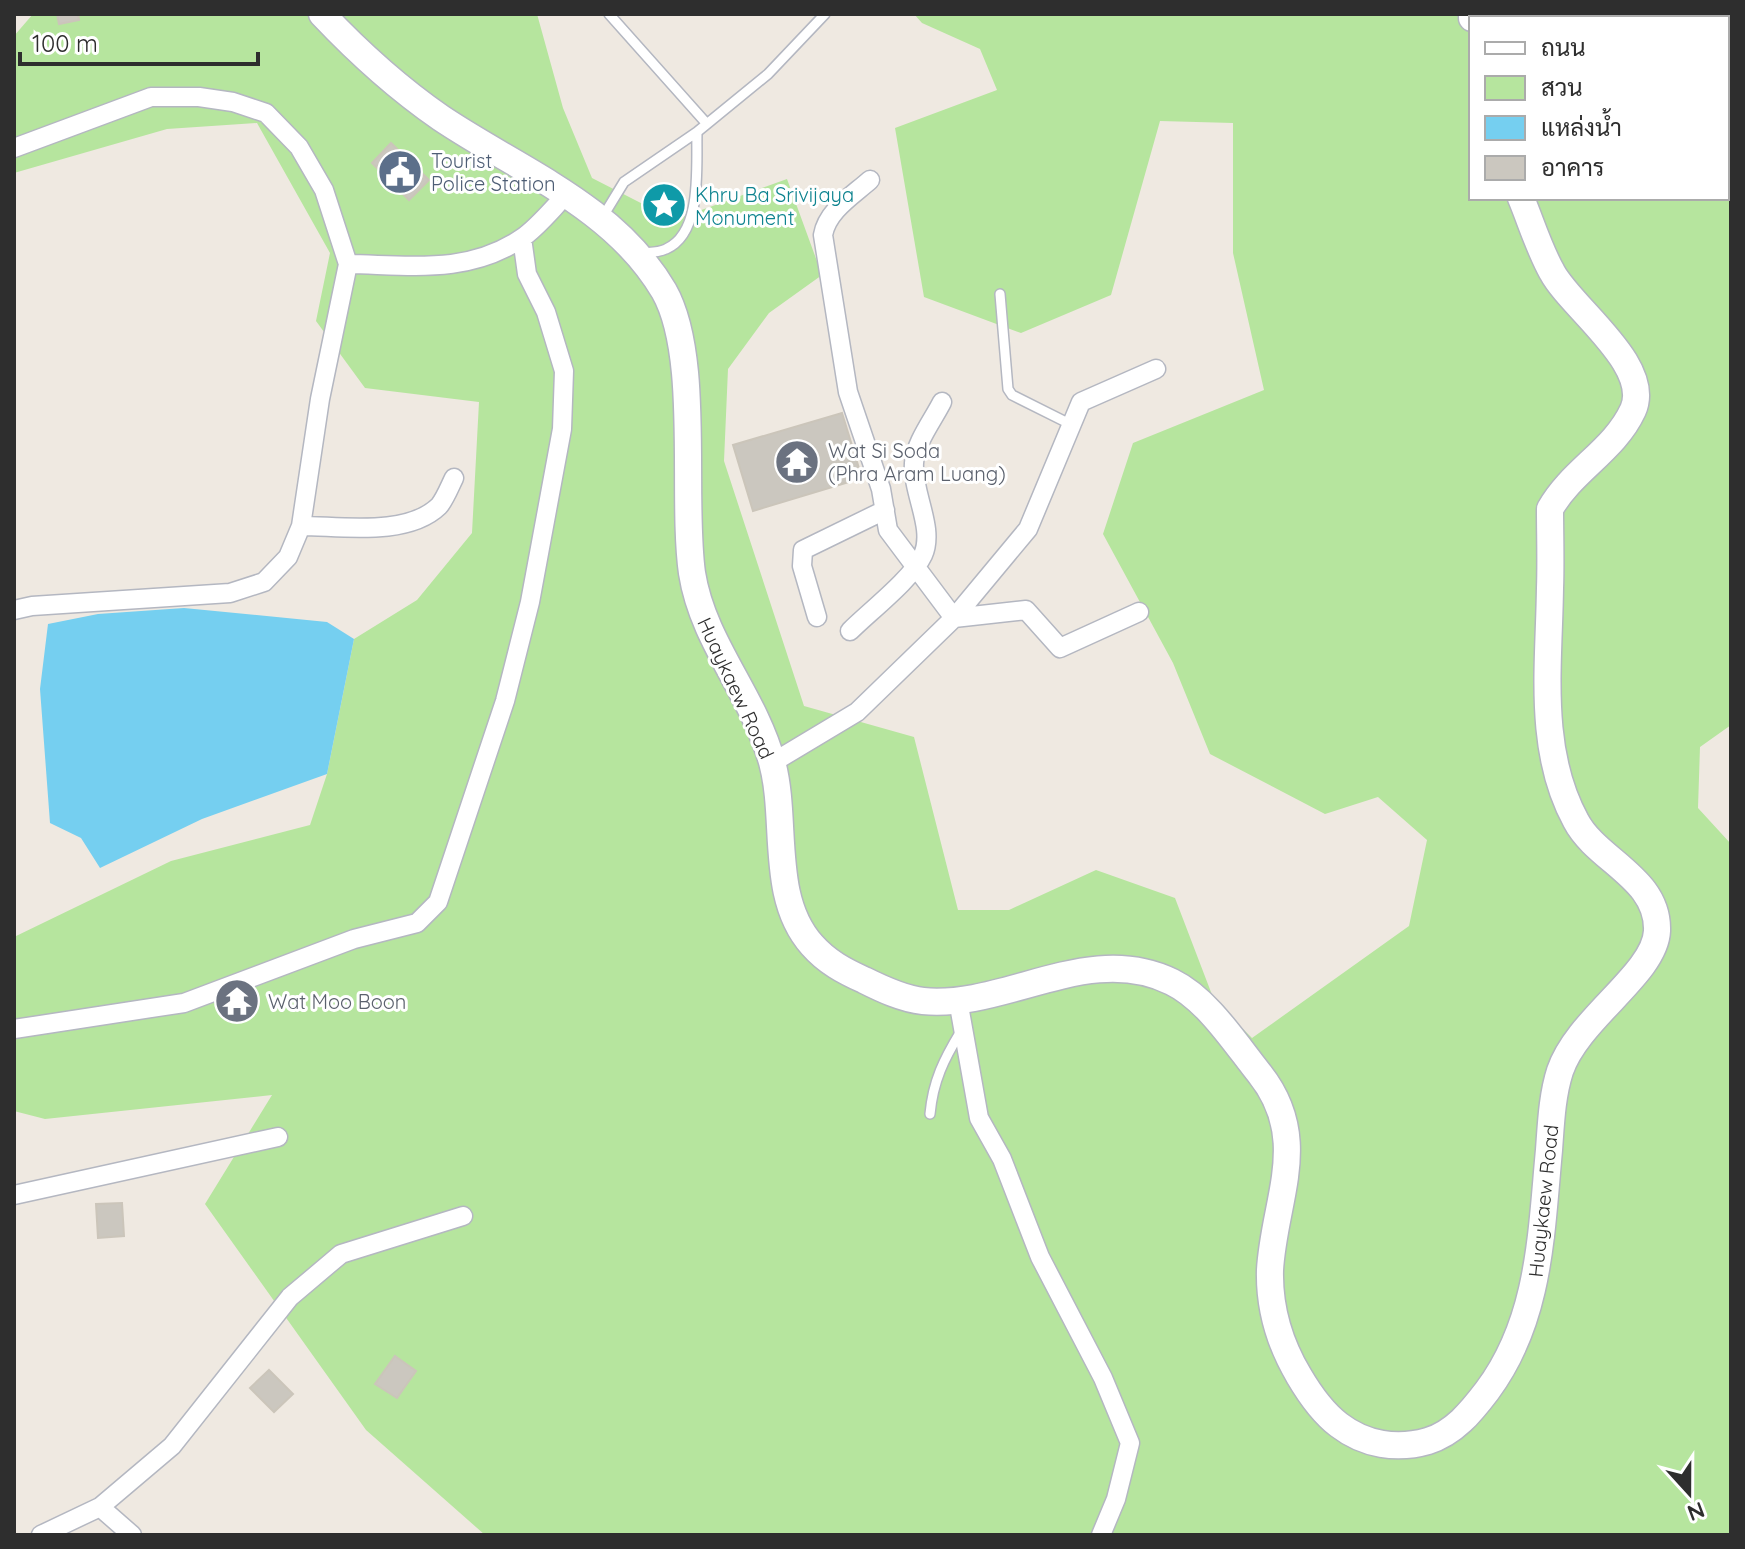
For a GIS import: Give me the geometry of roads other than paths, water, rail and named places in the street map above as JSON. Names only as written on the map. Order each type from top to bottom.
[{"type":"main road","name":"Huaykaew Road","points":[[322,14],[432,112],[602,218],[637,253],[669,299],[681,351],[692,570],[700,610],[772,763],[787,887],[799,928],[816,950],[838,968],[888,992],[921,1001],[958,1000],[1062,974],[1098,971],[1138,972],[1170,980],[1196,998],[1267,1081],[1281,1111],[1289,1165],[1270,1270],[1273,1317],[1290,1361],[1310,1393],[1340,1427],[1382,1446],[1414,1445],[1443,1437],[1479,1403],[1502,1371],[1520,1335],[1537,1279],[1554,1094],[1562,1063],[1581,1031],[1642,968],[1654,948],[1659,921],[1643,889],[1619,864],[1589,842],[1554,771],[1548,706],[1550,509],[1561,490],[1612,444],[1634,408],[1634,392],[1630,370],[1614,345],[1552,273],[1522,200]]},
{"type":"street","points":[[14,148],[151,97],[199,97],[266,113],[299,147],[324,190],[348,264],[320,399],[301,526],[288,557],[264,582],[230,593],[46,605],[14,610]]},
{"type":"street","points":[[870,180],[825,223],[823,235],[848,392],[881,489],[888,530],[954,618]]},
{"type":"street","points":[[348,264],[454,267],[522,238],[566,195]]},
{"type":"street","points":[[14,1029],[184,1003],[354,939],[417,923],[438,902],[505,701],[530,602],[562,429],[564,371],[546,312],[527,274],[522,238]]},
{"type":"street","points":[[772,763],[857,712],[954,618],[1028,529],[1081,402],[1156,369]]},
{"type":"street","points":[[850,631],[915,567],[927,540],[915,483],[916,453],[942,402]]},
{"type":"street","points":[[301,526],[392,525],[411,521],[439,506],[454,478]]},
{"type":"street","points":[[817,617],[802,566],[803,550],[885,510]]},
{"type":"street","points":[[954,618],[1026,610],[1034,615],[1057,646],[1064,648],[1139,612]]},
{"type":"street","points":[[958,1000],[979,1118],[1002,1159],[1040,1257],[1103,1378],[1130,1443],[1116,1499],[1101,1535]]},
{"type":"street","points":[[14,1195],[278,1137]]},
{"type":"street","points":[[41,1535],[100,1507],[172,1446],[290,1297],[341,1254],[463,1216]]},
{"type":"street","points":[[100,1507],[132,1535]]},
{"type":"lane","points":[[609,14],[707,124]]},
{"type":"lane","points":[[602,218],[624,182],[697,132],[768,74],[825,14]]},
{"type":"lane","points":[[637,253],[669,248],[688,228],[697,132]]},
{"type":"lane","points":[[1000,294],[1008,389],[1012,395],[1070,424]]},
{"type":"lane","points":[[930,1114],[932,1090],[941,1065],[963,1028]]},
{"type":"water","points":[[184,608],[327,622],[354,639],[327,774],[202,819],[100,868],[81,838],[50,823],[40,689],[48,624],[98,614]]},
{"type":"place","name":"Tourist Police Station","points":[[400,172]]},
{"type":"place","name":"Khru Ba Srivijaya Monument","points":[[664,205]]},
{"type":"place","name":"Wat Si Soda (Phra Aram Luang)","points":[[797,462]]},
{"type":"place","name":"Wat Moo Boon","points":[[237,1001]]}]
